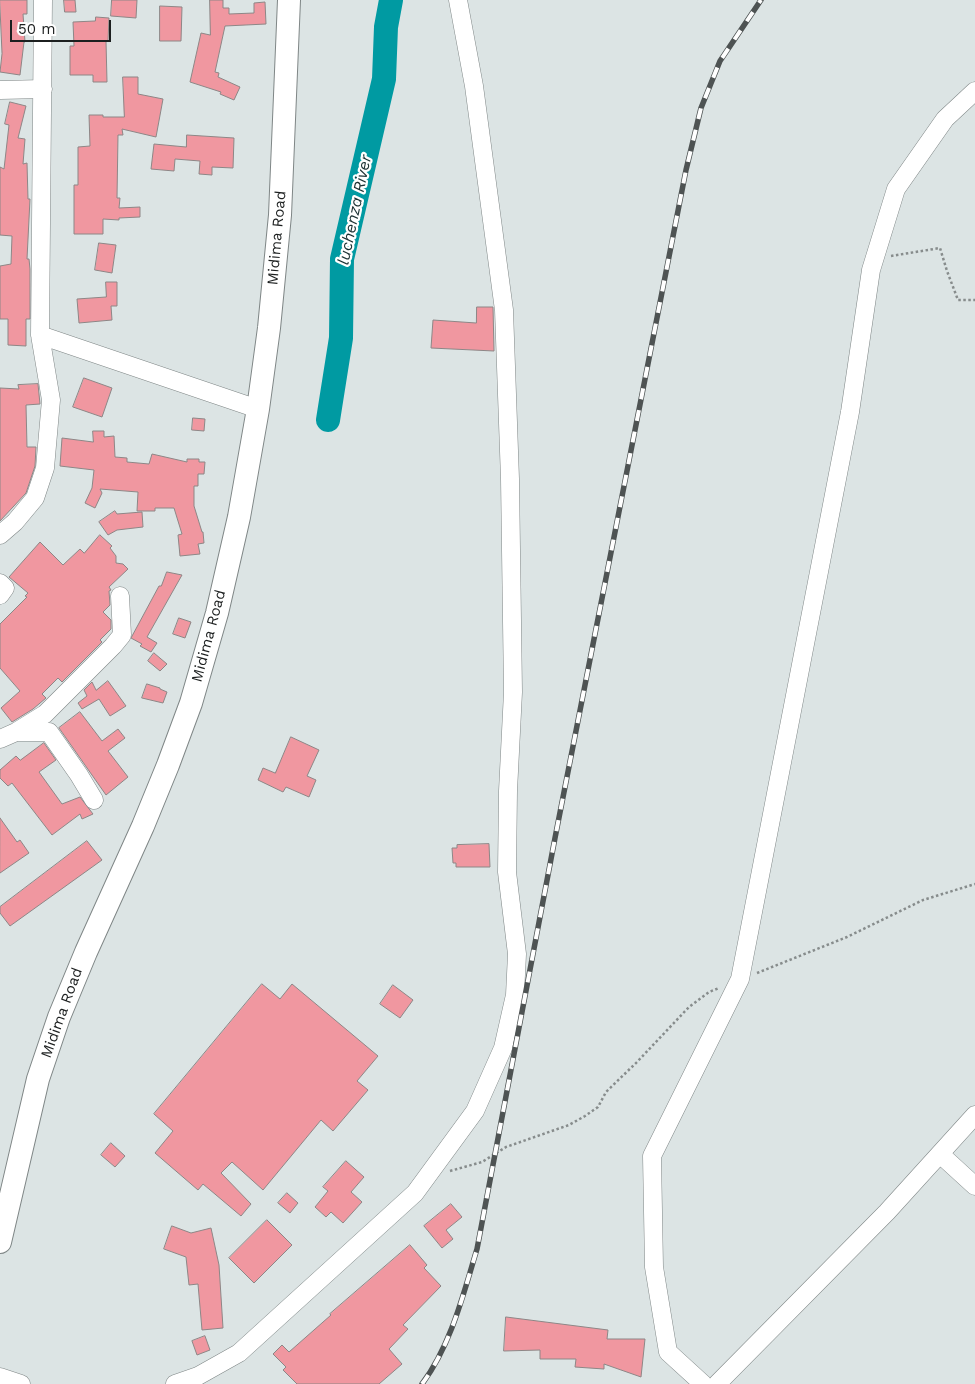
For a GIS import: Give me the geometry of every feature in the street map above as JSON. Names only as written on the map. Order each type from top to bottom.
[{"type":"main road","name":"Midima Road","points":[[0,1242],[38,1079],[59,1017],[147,817],[191,703],[217,614],[239,517],[258,409],[269,328],[280,215],[289,0]]},
{"type":"street","points":[[0,535],[15,522],[35,498],[45,468],[51,400],[40,335],[43,0]]},
{"type":"street","points":[[175,1384],[198,1376],[239,1353],[415,1192],[475,1110],[503,1048],[514,995],[517,954],[507,872],[508,791],[513,692],[510,479],[504,310],[474,86],[458,0]]},
{"type":"street","points":[[0,90],[43,89]]},
{"type":"street","points":[[703,1384],[668,1352],[654,1267],[652,1156],[740,979],[850,412],[874,259],[896,189],[946,120],[975,92]]},
{"type":"street","points":[[40,335],[258,409]]},
{"type":"street","points":[[0,583],[5,588],[0,595]]},
{"type":"street","points":[[8,736],[45,714],[122,635],[120,596]]},
{"type":"street","points":[[8,736],[49,732],[94,800]]},
{"type":"street","points":[[717,1384],[887,1212],[975,1115]]},
{"type":"street","points":[[940,1154],[975,1186]]},
{"type":"street","points":[[0,1377],[21,1384]]},
{"type":"path","points":[[874,259],[940,248],[958,300],[975,300]]},
{"type":"path","points":[[449,1171],[482,1162],[506,1147],[569,1125],[585,1116],[598,1107],[606,1092],[689,1006],[709,992],[847,938],[923,900],[975,884]]},
{"type":"building","points":[[0,0],[27,0],[27,14],[23,14],[25,42],[20,75],[0,72],[2,54]]},
{"type":"building","points":[[64,0],[75,0],[76,12],[65,12]]},
{"type":"building","points":[[112,0],[137,0],[136,18],[111,16]]},
{"type":"building","points":[[210,0],[223,0],[223,8],[229,8],[229,14],[254,13],[254,3],[265,2],[266,24],[225,26],[215,72],[219,73],[218,77],[240,87],[234,100],[220,94],[221,92],[190,82],[201,33],[210,35]]},
{"type":"building","points":[[160,6],[182,7],[181,41],[160,41]]},
{"type":"building","points":[[96,17],[109,18],[108,41],[106,41],[107,82],[93,82],[93,75],[70,75],[70,46],[74,46],[73,22],[95,21]]},
{"type":"building","points":[[123,77],[138,77],[138,94],[163,99],[156,137],[122,129],[123,135],[118,135],[117,198],[120,198],[119,208],[140,207],[140,217],[119,218],[119,220],[103,219],[103,234],[74,234],[74,185],[78,185],[78,147],[90,146],[89,115],[124,117]]},
{"type":"building","points":[[10,102],[26,106],[18,138],[25,139],[23,164],[27,163],[28,199],[30,199],[27,259],[29,259],[30,269],[30,319],[26,319],[26,346],[8,345],[8,319],[0,319],[0,266],[11,264],[12,236],[0,235],[0,167],[4,169],[9,125],[5,124]]},
{"type":"building","points":[[187,135],[234,138],[233,168],[212,167],[212,175],[199,174],[200,161],[175,159],[174,171],[151,169],[154,144],[186,147]]},
{"type":"building","points":[[99,243],[116,245],[112,273],[95,270]]},
{"type":"building","points":[[106,282],[117,282],[117,306],[111,306],[112,320],[79,323],[77,299],[106,297]]},
{"type":"building","points":[[477,307],[493,307],[494,351],[431,348],[433,320],[476,323]]},
{"type":"building","points":[[84,378],[112,388],[102,417],[73,407]]},
{"type":"building","points":[[38,384],[40,404],[26,405],[27,447],[36,447],[35,466],[26,493],[0,521],[0,388],[19,389],[18,385]]},
{"type":"building","points":[[193,418],[205,419],[204,431],[192,430]]},
{"type":"building","points":[[93,431],[104,431],[104,437],[114,436],[115,457],[127,458],[127,462],[149,464],[152,454],[187,462],[187,459],[199,459],[199,462],[205,462],[204,474],[198,474],[198,486],[194,486],[194,506],[203,532],[204,543],[198,544],[200,554],[180,556],[178,535],[182,534],[174,508],[155,508],[155,511],[137,511],[138,492],[100,489],[102,493],[95,508],[85,503],[92,488],[94,470],[60,466],[62,438],[93,442]]},
{"type":"building","points":[[115,511],[117,514],[142,512],[143,527],[117,530],[108,535],[99,522]]},
{"type":"building","points":[[100,535],[112,546],[110,548],[116,556],[116,563],[123,564],[128,569],[109,587],[111,590],[109,591],[110,605],[103,612],[111,620],[111,629],[100,640],[102,642],[62,682],[58,678],[42,694],[46,698],[12,722],[1,708],[20,691],[0,668],[0,624],[27,597],[25,596],[28,593],[9,577],[40,542],[63,565],[80,549],[84,553]]},
{"type":"building","points":[[167,572],[182,575],[147,637],[157,643],[151,652],[131,638]]},
{"type":"building","points":[[179,618],[191,622],[185,638],[173,634]]},
{"type":"building","points":[[154,653],[167,664],[160,671],[148,661]]},
{"type":"building","points":[[108,681],[126,706],[110,716],[99,699],[82,709],[78,703],[87,696],[84,690],[92,682],[96,690]]},
{"type":"building","points":[[147,684],[167,692],[163,703],[142,698]]},
{"type":"building","points":[[80,712],[102,741],[118,729],[125,738],[108,751],[128,777],[106,795],[59,728]]},
{"type":"building","points":[[291,737],[319,750],[307,776],[316,780],[309,797],[286,787],[283,792],[258,780],[263,768],[275,773]]},
{"type":"building","points":[[44,743],[56,760],[39,772],[62,804],[80,797],[93,814],[82,819],[80,814],[52,835],[12,783],[8,786],[0,778],[0,770],[16,756],[20,760]]},
{"type":"building","points":[[0,818],[17,842],[20,840],[29,853],[0,873]]},
{"type":"building","points":[[87,841],[102,860],[10,926],[0,913],[0,907]]},
{"type":"building","points":[[489,844],[490,867],[456,867],[456,863],[453,863],[452,848],[457,848],[457,845]]},
{"type":"building","points":[[262,984],[280,999],[292,984],[378,1056],[357,1081],[368,1090],[333,1131],[321,1120],[263,1190],[232,1162],[221,1173],[251,1204],[241,1216],[203,1184],[198,1190],[155,1153],[173,1131],[154,1114]]},
{"type":"building","points":[[393,985],[413,1000],[400,1018],[380,1004]]},
{"type":"building","points":[[111,1143],[125,1156],[115,1167],[101,1155]]},
{"type":"building","points":[[346,1161],[364,1177],[351,1192],[362,1202],[343,1223],[331,1212],[326,1217],[315,1207],[328,1191],[323,1187]]},
{"type":"building","points":[[287,1193],[298,1203],[290,1213],[278,1203]]},
{"type":"building","points":[[451,1204],[462,1217],[446,1230],[453,1239],[442,1248],[424,1226]]},
{"type":"building","points":[[267,1220],[292,1245],[254,1283],[229,1258]]},
{"type":"building","points":[[172,1226],[191,1233],[211,1228],[219,1265],[223,1328],[202,1330],[198,1284],[189,1285],[186,1257],[164,1249]]},
{"type":"building","points":[[410,1245],[427,1265],[424,1268],[441,1286],[403,1325],[408,1329],[389,1349],[402,1364],[379,1384],[297,1384],[283,1370],[286,1367],[273,1354],[282,1345],[289,1352]]},
{"type":"building","points":[[506,1317],[608,1330],[607,1339],[645,1339],[641,1377],[604,1364],[604,1369],[575,1367],[576,1359],[540,1359],[540,1350],[504,1351]]},
{"type":"building","points":[[205,1336],[210,1350],[197,1355],[192,1341]]},
{"type":"waterway","name":"luchenza River","points":[[328,420],[341,338],[342,259],[384,79],[386,27],[391,0]]},
{"type":"railway","points":[[422,1384],[441,1353],[455,1319],[477,1249],[555,838],[686,170],[701,108],[720,61],[761,0]]}]
